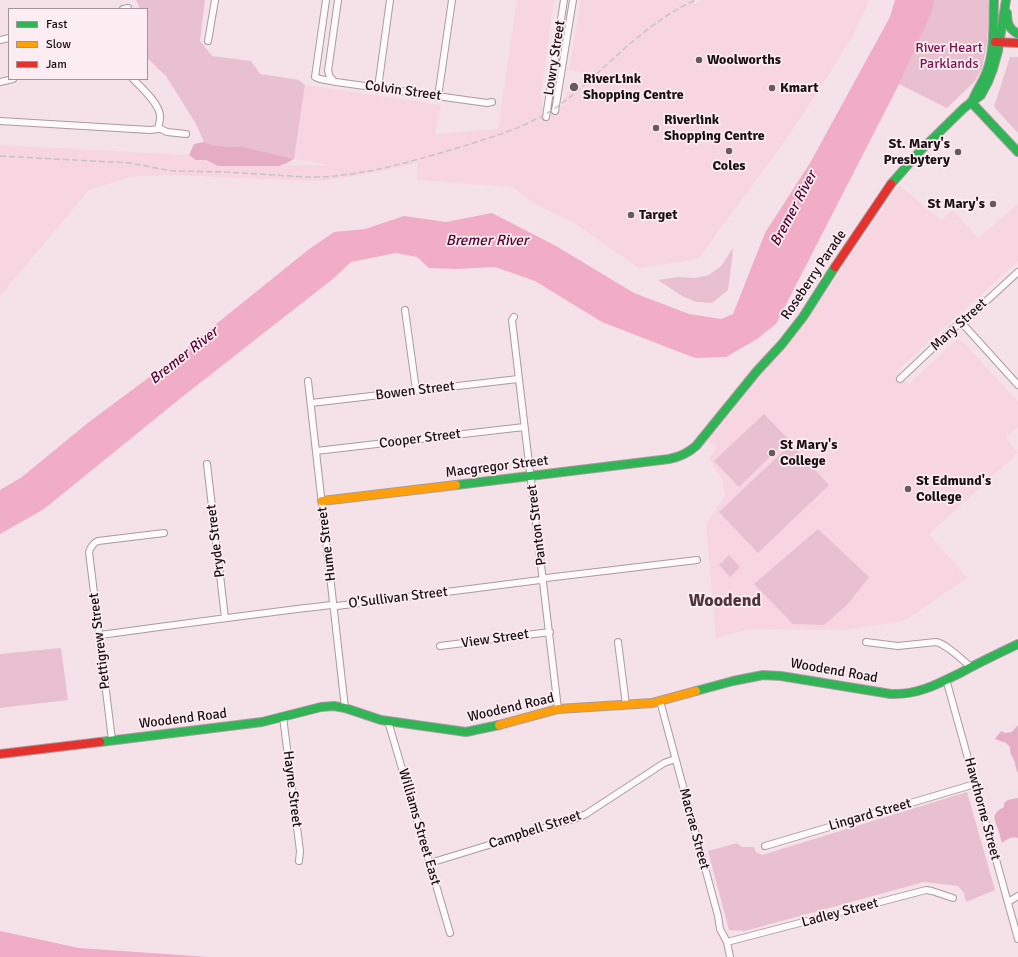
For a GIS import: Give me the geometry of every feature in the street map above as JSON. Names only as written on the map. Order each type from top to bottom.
[{"type":"street","points":[[208,41],[215,0]]},
{"type":"street","name":"Colvin Street","points":[[326,0],[314,77],[336,82],[438,97],[487,103],[492,102]]},
{"type":"street","points":[[336,82],[330,77],[328,71],[338,0]]},
{"type":"street","points":[[378,88],[390,0]]},
{"type":"street","points":[[438,97],[452,0]]},
{"type":"street","name":"Lowry Street","points":[[546,117],[564,0]]},
{"type":"street","name":"Lowry Street","points":[[555,111],[573,0]]},
{"type":"street","points":[[994,0],[996,39]]},
{"type":"street","points":[[996,39],[1006,0]]},
{"type":"street","points":[[1006,0],[1008,26],[1013,32],[1018,34]]},
{"type":"street","points":[[996,39],[1018,38]]},
{"type":"street","points":[[996,39],[1018,43]]},
{"type":"street","name":"Roseberry Parade","points":[[675,458],[686,454],[696,446],[757,371],[782,344],[803,317],[894,180],[971,102],[986,73],[996,39]]},
{"type":"street","points":[[134,80],[149,95],[159,110],[160,115],[158,129]]},
{"type":"street","points":[[971,102],[1018,152]]},
{"type":"street","points":[[0,121],[150,130],[161,129],[166,132],[186,134]]},
{"type":"street","name":"Mary Street","points":[[900,379],[954,327],[969,316],[1018,272]]},
{"type":"street","points":[[405,310],[416,390]]},
{"type":"street","name":"Panton Street","points":[[514,317],[512,320],[518,379],[550,632],[558,709]]},
{"type":"street","points":[[961,322],[1018,385]]},
{"type":"street","name":"Bowen Street","points":[[311,403],[518,379]]},
{"type":"street","name":"Hume Street","points":[[308,381],[345,708]]},
{"type":"street","name":"Cooper Street","points":[[316,452],[524,427]]},
{"type":"street","name":"Macgregor Street","points":[[322,501],[675,458]]},
{"type":"street","name":"Pryde Street","points":[[207,464],[226,618]]},
{"type":"street","name":"Pettigrew Street","points":[[112,740],[89,552],[94,542],[164,533]]},
{"type":"street","name":"O'Sullivan Street","points":[[99,635],[697,560]]},
{"type":"street","name":"View Street","points":[[440,646],[550,632]]},
{"type":"street","points":[[618,642],[626,705]]},
{"type":"street","points":[[866,642],[898,646],[936,642],[947,647],[971,667]]},
{"type":"street","name":"Woodend Road","points":[[0,754],[262,722],[321,707],[334,706],[345,708],[381,720],[466,732],[480,730],[558,709],[626,705],[660,701],[733,681],[763,675],[781,676],[898,695],[915,693],[1018,644]]},
{"type":"street","name":"Hawthorne Street","points":[[946,679],[1018,939]]},
{"type":"street","name":"Macrae Street","points":[[660,701],[718,916],[720,929],[727,942],[730,957]]},
{"type":"street","name":"Hayne Street","points":[[283,717],[300,851],[299,861]]},
{"type":"street","name":"Williams Street East","points":[[388,721],[450,933]]},
{"type":"street","name":"Campbell Street","points":[[430,864],[577,818],[586,814],[664,763],[675,759]]},
{"type":"street","name":"Lingard Street","points":[[765,846],[975,784]]},
{"type":"street","name":"Ladley Street","points":[[727,942],[926,890],[953,898]]},
{"type":"street","points":[[1008,902],[1018,896]]},
{"type":"shaded area","name":"Riverlink Shopping Centre","points":[[517,0],[554,0],[541,94],[543,118],[566,104],[563,98],[567,95],[566,93],[593,69],[585,74],[569,69],[581,0],[680,0],[677,3],[684,0],[692,0],[695,4],[702,0],[869,0],[854,34],[813,99],[777,152],[698,259],[639,268],[574,223],[535,204],[512,187],[417,180],[417,163],[377,172],[328,180],[304,181],[171,175],[130,177],[89,190],[0,296],[0,145],[189,155],[218,166],[329,165],[294,159],[305,85],[441,105],[435,134],[498,129]]},
{"type":"shaded area","points":[[204,142],[212,145],[227,147],[244,147],[294,159],[279,166],[218,166],[206,160],[196,160],[189,155],[194,144]]},
{"type":"shaded area","points":[[899,185],[941,220],[953,210],[978,238],[1018,204],[1018,261],[897,371],[909,384],[957,339],[962,341],[1018,401],[1018,427],[1006,438],[1018,453],[929,534],[967,578],[904,621],[844,630],[749,629],[716,638],[706,524],[725,496],[722,479],[709,458],[717,447],[708,441],[817,305]]},
{"type":"shaded area","points":[[1018,725],[1018,773],[1015,762],[1010,753],[1010,747],[1006,743],[995,739],[1001,731],[1005,733],[1012,732]]},
{"type":"shaded area","points":[[1018,798],[1018,838],[1010,838],[1002,843],[995,814],[1004,807],[1004,803],[1008,800]]},
{"type":"green space","points":[[136,0],[205,0],[200,41],[212,56],[251,61],[260,74],[299,80],[305,85],[294,159],[244,147],[227,147],[212,145],[204,142],[196,124],[166,76],[148,59],[148,8],[139,8]]},
{"type":"green space","name":"River Heart Parklands","points":[[935,0],[990,0],[987,43],[982,69],[974,82],[947,108],[899,84]]},
{"type":"green space","points":[[1010,57],[1018,57],[1018,133],[994,107]]},
{"type":"green space","points":[[733,248],[728,290],[712,303],[696,302],[682,296],[658,280],[678,277],[695,278],[709,275],[722,265]]},
{"type":"green space","points":[[764,414],[788,439],[739,487],[714,461]]},
{"type":"green space","points":[[791,444],[829,485],[758,553],[719,512]]},
{"type":"green space","points":[[818,529],[869,577],[847,605],[824,625],[793,624],[754,584]]},
{"type":"green space","points":[[729,555],[740,567],[730,577],[719,565]]},
{"type":"green space","points":[[61,648],[68,700],[0,708],[0,654]]},
{"type":"green space","points":[[967,792],[995,890],[966,902],[964,893],[958,886],[924,882],[745,931],[729,930],[708,851],[737,843],[742,847],[754,847],[756,852],[762,855]]},
{"type":"water","name":"Bremer River","points":[[895,0],[935,0],[929,18],[899,84],[776,324],[757,339],[726,357],[695,358],[602,322],[535,281],[495,267],[456,269],[429,268],[417,257],[396,253],[351,262],[334,278],[182,397],[44,509],[0,534],[0,490],[22,477],[89,422],[159,370],[308,250],[334,232],[365,229],[404,216],[446,222],[492,213],[556,246],[634,293],[689,314],[721,319],[733,314],[765,233],[810,163],[890,17]]},
{"type":"water","points":[[0,931],[79,948],[209,957],[0,957]]},
{"type":"railway","points":[[0,156],[130,163],[172,171],[225,172],[306,177],[325,177],[381,169],[483,140],[512,130],[540,117],[553,110],[581,88],[644,32],[660,20],[696,0]]},
{"type":"traffic: fast","points":[[972,102],[990,63],[993,36],[994,0]]},
{"type":"traffic: fast","points":[[891,184],[921,150],[964,108],[981,95],[988,82],[998,51],[1006,0]]},
{"type":"traffic: fast","points":[[1007,13],[1009,25],[1012,30],[1018,34]]},
{"type":"traffic: fast","points":[[971,102],[1018,152]]},
{"type":"traffic: fast","points":[[456,485],[669,459],[687,453],[696,446],[757,371],[782,344],[803,317],[835,267]]},
{"type":"traffic: fast","points":[[696,691],[763,675],[781,676],[891,694],[910,693],[928,688],[1018,644]]},
{"type":"traffic: fast","points":[[100,742],[262,722],[321,707],[334,706],[345,708],[381,720],[466,732],[499,725]]},
{"type":"traffic: slow","points":[[322,501],[456,485]]},
{"type":"traffic: slow","points":[[499,725],[558,709],[652,703],[696,691]]},
{"type":"traffic: jam","points":[[995,42],[1018,43]]},
{"type":"traffic: jam","points":[[835,267],[891,184]]},
{"type":"traffic: jam","points":[[0,754],[100,742]]},
{"type":"place","name":"Woolworths","points":[[699,60]]},
{"type":"place","name":"RiverLink Shopping Centre","points":[[574,87]]},
{"type":"place","name":"Kmart","points":[[772,88]]},
{"type":"place","name":"Riverlink Shopping Centre","points":[[656,128]]},
{"type":"place","name":"Coles","points":[[729,151]]},
{"type":"place","name":"St. Mary's Presbytery","points":[[958,152]]},
{"type":"place","name":"St Mary's","points":[[993,204]]},
{"type":"place","name":"Target","points":[[631,215]]},
{"type":"place","name":"St Mary's College","points":[[772,453]]},
{"type":"place","name":"St Edmund's College","points":[[908,489]]},
{"type":"district","name":"Woodend","points":[[725,601]]}]
